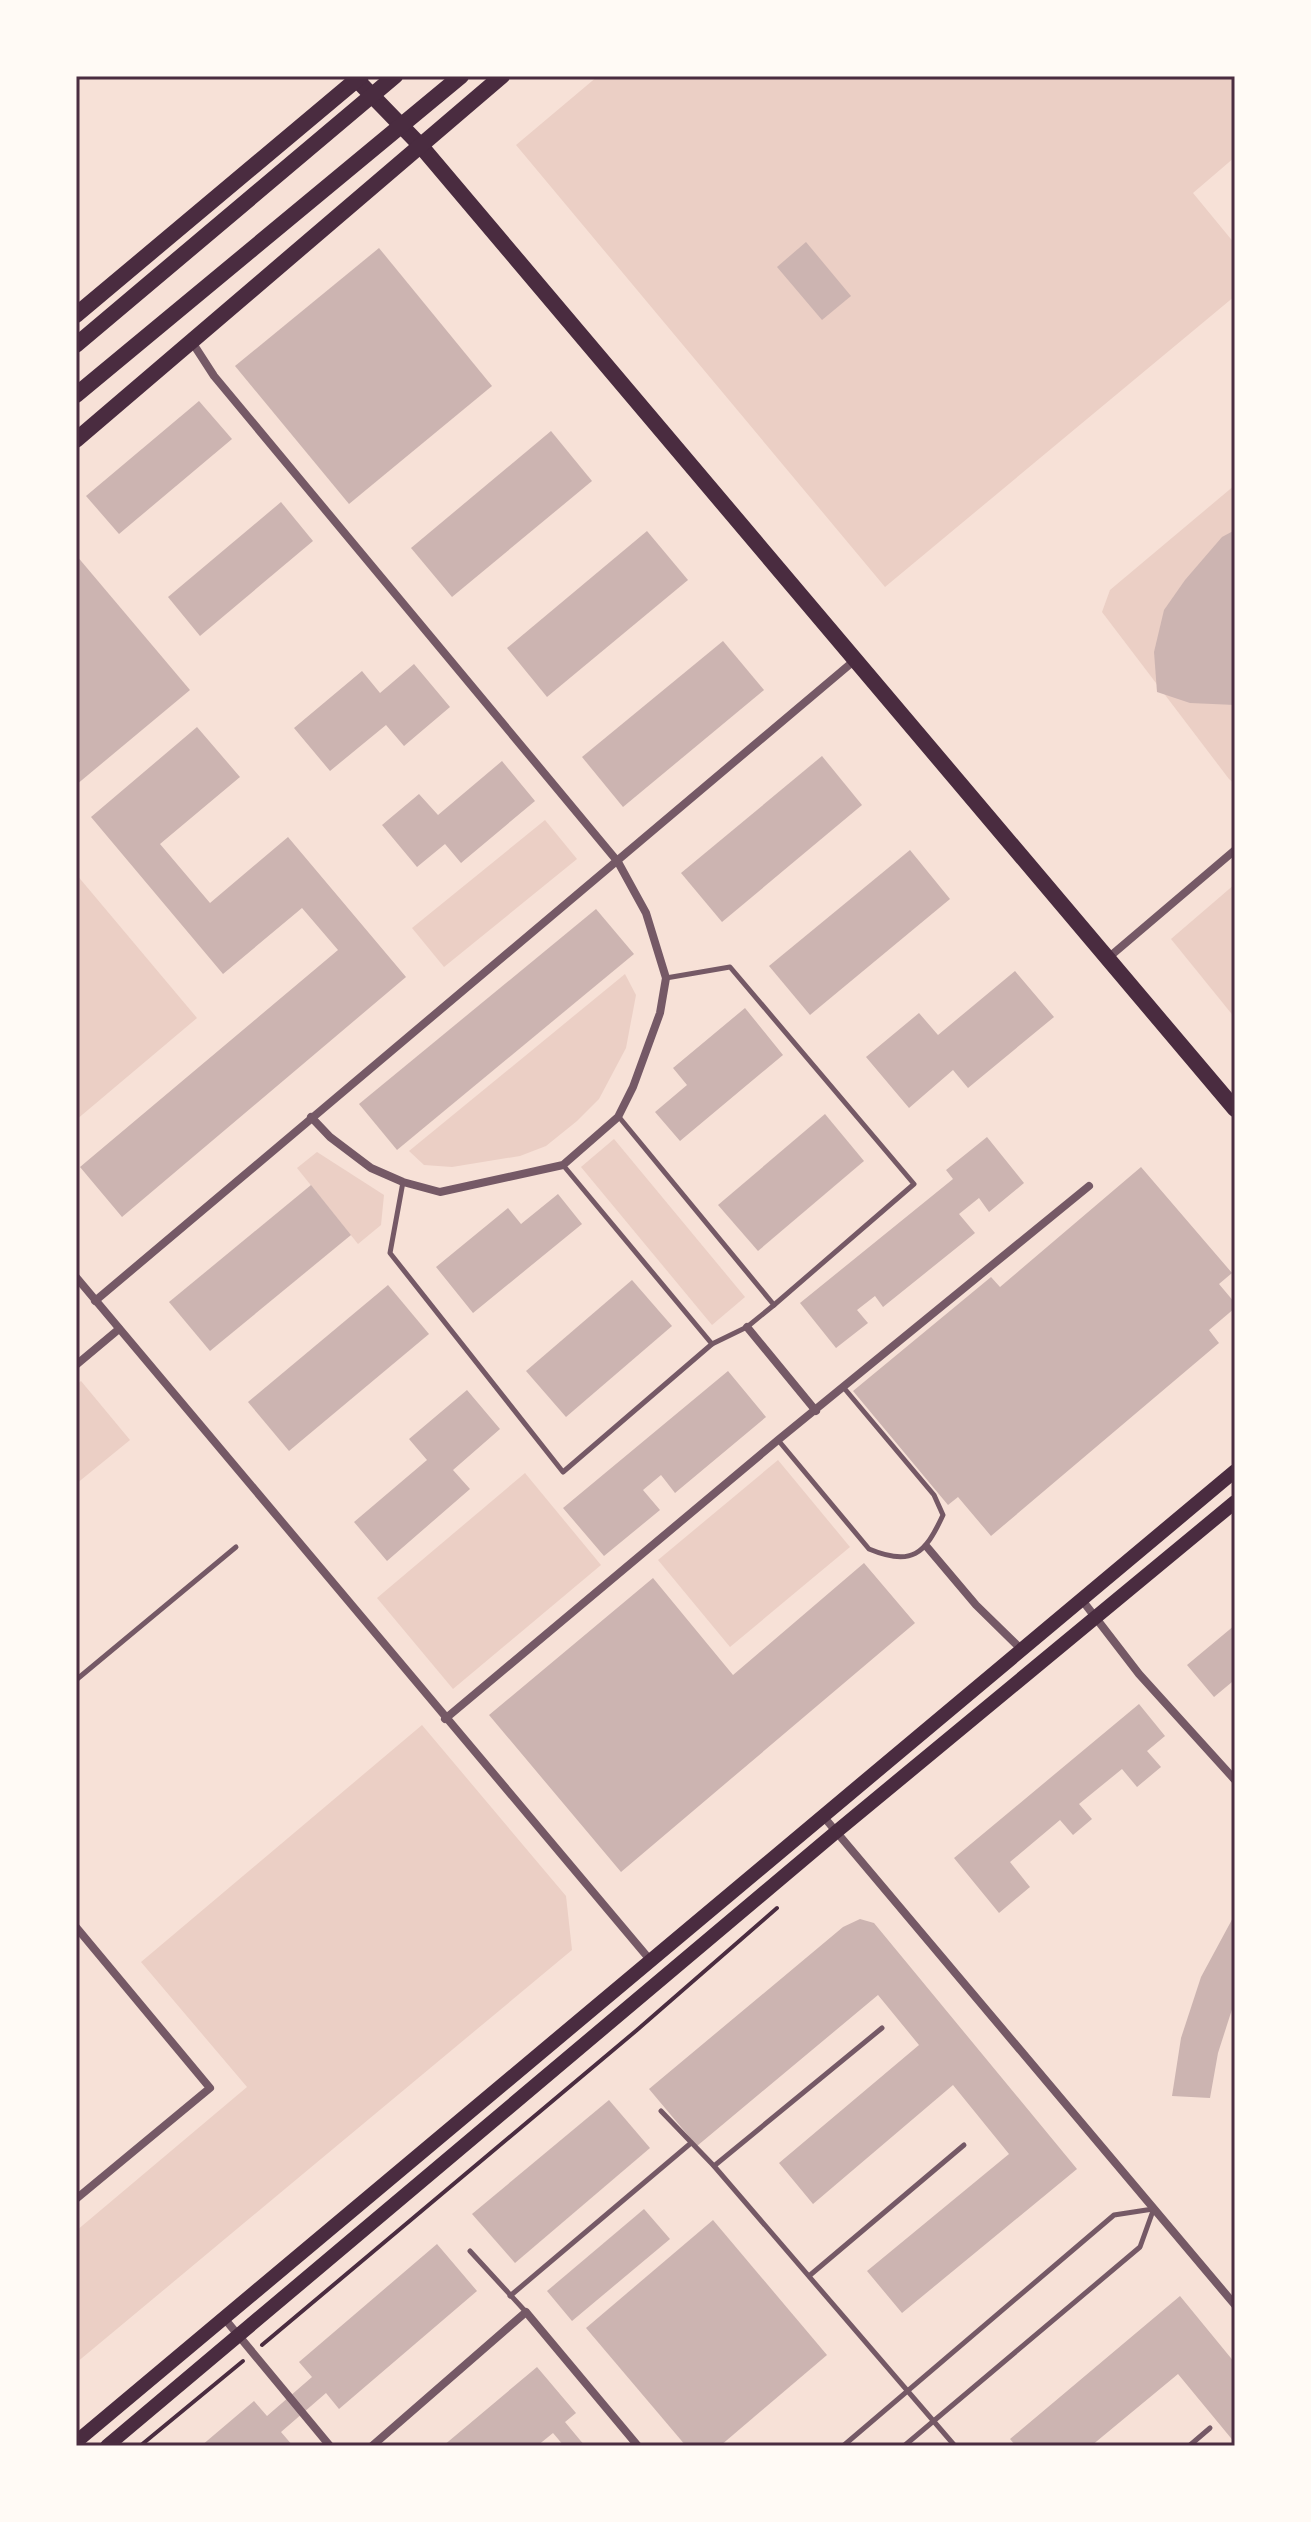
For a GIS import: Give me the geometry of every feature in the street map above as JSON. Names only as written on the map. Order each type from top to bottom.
[{"type":"main road","points":[[76,345],[395,76]]},
{"type":"main road","points":[[76,395],[461,76]]},
{"type":"main road","points":[[76,440],[502,76]]},
{"type":"main road","points":[[76,315],[357,77],[420,145],[1235,1109]]},
{"type":"main road","points":[[76,2442],[1235,1471]]},
{"type":"main road","points":[[107,2446],[836,1832],[1235,1502]]},
{"type":"street","points":[[192,342],[214,376],[618,862],[646,913],[666,978],[652,1038],[618,1117],[563,1165],[440,1192],[403,1182],[371,1168],[330,1137],[311,1117]]},
{"type":"street","points":[[95,1301],[855,660]]},
{"type":"street","points":[[1107,958],[1235,850]]},
{"type":"street","points":[[445,1719],[778,1440],[1089,1186]]},
{"type":"street","points":[[76,1277],[651,1961]]},
{"type":"street","points":[[747,1327],[816,1411]]},
{"type":"street","points":[[76,1365],[119,1329]]},
{"type":"street","points":[[927,1547],[976,1605],[1022,1650]]},
{"type":"street","points":[[1082,1600],[1139,1674],[1235,1780]]},
{"type":"street","points":[[823,1816],[1235,2305]]},
{"type":"street","points":[[76,1927],[210,2088],[76,2199]]},
{"type":"street","points":[[372,2446],[526,2312],[638,2446]]},
{"type":"street","points":[[224,2318],[330,2446]]},
{"type":"lane","points":[[403,1182],[390,1253],[563,1472],[712,1344],[747,1327],[774,1305],[914,1184],[730,967],[666,978]]},
{"type":"lane","points":[[618,1117],[774,1305]]},
{"type":"lane","points":[[563,1165],[712,1344]]},
{"type":"lane","points":[[778,1440],[869,1549],[886,1556],[906,1557],[927,1547],[943,1515],[934,1495],[844,1388]]},
{"type":"lane","points":[[76,1680],[236,1547]]},
{"type":"lane","points":[[714,2166],[882,2028]]},
{"type":"lane","points":[[661,2111],[714,2166],[955,2446]]},
{"type":"lane","points":[[510,2296],[691,2143]]},
{"type":"lane","points":[[809,2276],[964,2145]]},
{"type":"lane","points":[[843,2446],[1114,2215],[1154,2208],[1140,2247],[904,2446]]},
{"type":"lane","points":[[470,2251],[526,2312]]},
{"type":"lane","points":[[1189,2446],[1210,2428]]},
{"type":"path","points":[[140,2446],[637,2030],[778,1907]]},
{"type":"shaded area","points":[[598,76],[1235,76],[1235,157],[1193,193],[1235,244],[1235,296],[885,587],[516,145]]},
{"type":"shaded area","points":[[1235,485],[1235,784],[1102,612],[1110,590]]},
{"type":"shaded area","points":[[545,820],[577,859],[444,967],[412,928]]},
{"type":"shaded area","points":[[76,874],[197,1018],[76,1120]]},
{"type":"shaded area","points":[[1235,884],[1235,1018],[1171,939]]},
{"type":"shaded area","points":[[625,974],[636,995],[626,1048],[599,1099],[577,1121],[546,1146],[520,1156],[452,1167],[424,1165],[409,1151]]},
{"type":"shaded area","points":[[614,1139],[745,1297],[712,1325],[581,1167]]},
{"type":"shaded area","points":[[317,1152],[384,1195],[381,1225],[358,1244],[297,1168]]},
{"type":"shaded area","points":[[81,1381],[130,1440],[76,1484],[76,1385]]},
{"type":"shaded area","points":[[778,1460],[850,1547],[730,1647],[658,1560]]},
{"type":"shaded area","points":[[525,1473],[601,1565],[453,1689],[377,1598]]},
{"type":"shaded area","points":[[422,1725],[566,1896],[572,1950],[76,2363],[76,2231],[247,2087],[141,1962]]},
{"type":"building","points":[[806,242],[851,296],[822,320],[777,267]]},
{"type":"building","points":[[379,248],[492,386],[349,504],[235,366]]},
{"type":"building","points":[[199,401],[232,439],[119,534],[86,496]]},
{"type":"building","points":[[551,431],[592,481],[452,597],[411,548]]},
{"type":"building","points":[[281,502],[313,541],[200,636],[168,597]]},
{"type":"building","points":[[1235,530],[1235,705],[1190,703],[1157,692],[1154,652],[1164,610],[1222,537]]},
{"type":"building","points":[[647,531],[688,580],[547,697],[507,648]]},
{"type":"building","points":[[76,555],[190,690],[76,785]]},
{"type":"building","points":[[723,641],[764,690],[623,807],[582,757]]},
{"type":"building","points":[[414,664],[450,707],[404,746],[386,725],[330,771],[294,728],[362,671],[380,693]]},
{"type":"building","points":[[197,727],[240,777],[160,844],[210,903],[288,837],[406,977],[122,1217],[80,1167],[338,950],[302,908],[223,974],[91,817]]},
{"type":"building","points":[[822,756],[862,805],[722,922],[681,873]]},
{"type":"building","points":[[502,761],[535,801],[461,863],[445,844],[417,867],[382,825],[419,794],[438,815]]},
{"type":"building","points":[[910,850],[950,899],[810,1015],[769,966]]},
{"type":"building","points":[[596,909],[634,954],[397,1150],[359,1104]]},
{"type":"building","points":[[1015,971],[1054,1017],[968,1088],[953,1070],[909,1108],[866,1057],[919,1013],[938,1035]]},
{"type":"building","points":[[745,1008],[783,1055],[680,1141],[655,1112],[687,1085],[673,1068]]},
{"type":"building","points":[[825,1114],[864,1161],[758,1251],[718,1205]]},
{"type":"building","points":[[987,1137],[1024,1183],[989,1212],[979,1198],[959,1214],[975,1233],[883,1307],[875,1296],[857,1310],[868,1323],[836,1348],[800,1303],[953,1179],[946,1170]]},
{"type":"building","points":[[1141,1167],[1232,1273],[1219,1284],[1235,1303],[1235,1308],[1209,1330],[1219,1343],[991,1536],[958,1497],[948,1505],[853,1391],[991,1277],[1000,1287]]},
{"type":"building","points":[[311,1185],[351,1235],[210,1351],[169,1302]]},
{"type":"building","points":[[558,1194],[582,1224],[473,1313],[436,1267],[508,1208],[521,1224]]},
{"type":"building","points":[[632,1280],[672,1326],[566,1417],[526,1371]]},
{"type":"building","points":[[388,1285],[429,1334],[289,1451],[248,1402]]},
{"type":"building","points":[[728,1371],[766,1417],[675,1493],[661,1475],[643,1490],[660,1510],[604,1556],[563,1508]]},
{"type":"building","points":[[467,1390],[500,1429],[453,1470],[470,1489],[387,1561],[354,1522],[427,1460],[409,1439]]},
{"type":"building","points":[[864,1563],[915,1623],[621,1872],[489,1715],[653,1578],[733,1675]]},
{"type":"building","points":[[1235,1625],[1235,1686],[1232,1682],[1214,1697],[1187,1665]]},
{"type":"building","points":[[1139,1704],[1165,1736],[1147,1751],[1161,1767],[1137,1787],[1122,1769],[1079,1804],[1092,1819],[1073,1835],[1060,1820],[1010,1862],[1030,1887],[999,1913],[954,1858]]},
{"type":"building","points":[[1235,1914],[1235,2000],[1218,2053],[1210,2098],[1172,2096],[1181,2038],[1201,1977]]},
{"type":"building","points":[[860,1919],[874,1923],[1077,2169],[902,2313],[867,2271],[1009,2154],[953,2085],[813,2204],[779,2163],[919,2045],[878,1995],[697,2146],[649,2089],[843,1927]]},
{"type":"building","points":[[609,2100],[650,2148],[515,2263],[472,2214]]},
{"type":"building","points":[[644,2209],[670,2239],[572,2321],[547,2291]]},
{"type":"building","points":[[713,2220],[827,2355],[720,2446],[686,2446],[586,2328]]},
{"type":"building","points":[[437,2244],[477,2291],[339,2409],[326,2393],[281,2432],[293,2446],[201,2446],[254,2401],[267,2416],[312,2377],[299,2362]]},
{"type":"building","points":[[1180,2296],[1235,2363],[1235,2443],[1178,2374],[1091,2446],[1016,2446],[1010,2439]]},
{"type":"building","points":[[537,2367],[576,2413],[565,2422],[585,2446],[564,2446],[553,2433],[537,2446],[443,2446]]}]
